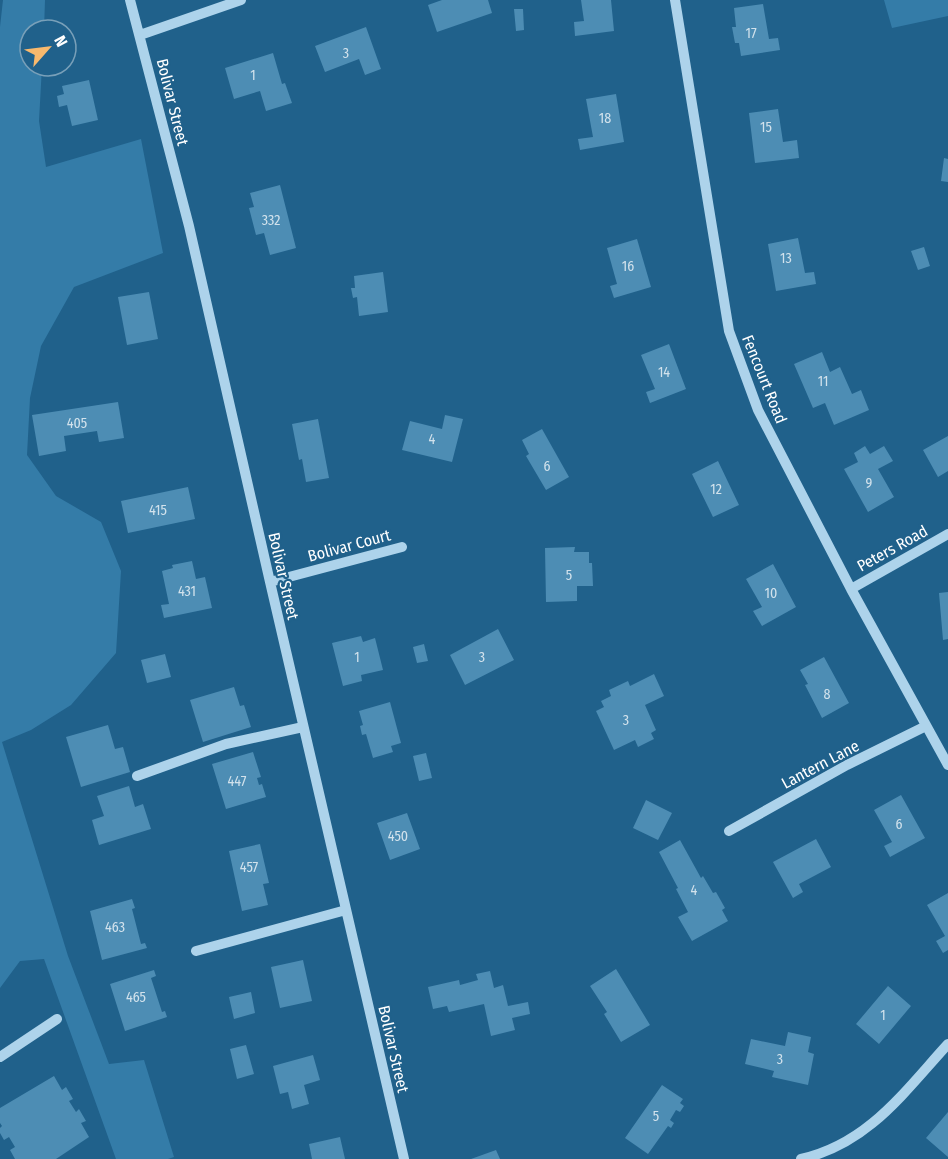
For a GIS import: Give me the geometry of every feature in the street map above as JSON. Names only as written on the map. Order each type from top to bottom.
[{"type":"street","name":"Bolivar Street","points":[[130,0],[189,226],[404,1159]]},
{"type":"street","points":[[140,35],[241,0]]},
{"type":"street","name":"Fencourt Road","points":[[675,0],[729,331],[758,410],[850,589],[948,765]]},
{"type":"street","name":"Peters Road","points":[[850,589],[948,534]]},
{"type":"street","name":"Bolivar Court","points":[[270,582],[402,547]]},
{"type":"street","name":"Lantern Lane","points":[[729,831],[846,765],[926,726]]},
{"type":"street","points":[[137,776],[226,744],[303,727]]},
{"type":"street","points":[[196,951],[346,910]]},
{"type":"street","points":[[0,1057],[57,1019]]},
{"type":"street","points":[[801,1159],[825,1152],[859,1135],[881,1116],[948,1044]]},
{"type":"shaded area","points":[[3,0],[45,0],[44,18],[18,18],[18,78],[41,78],[39,121],[46,167],[141,139],[163,253],[74,287],[41,346],[30,398],[27,455],[56,496],[101,522],[121,571],[116,653],[71,705],[31,730],[2,742],[68,956],[109,1064],[144,1060],[174,1157],[168,1159],[116,1159],[44,959],[20,961],[0,988],[0,27]]},
{"type":"shaded area","points":[[884,0],[948,0],[948,16],[892,28]]},
{"type":"building","points":[[442,0],[488,0],[492,13],[437,32],[428,5]]},
{"type":"building","points":[[581,0],[611,0],[614,31],[575,36],[574,22],[584,21]]},
{"type":"building","points":[[763,4],[769,39],[778,38],[780,50],[741,56],[739,43],[735,43],[732,27],[736,27],[734,8]]},
{"type":"building","points":[[514,9],[523,9],[524,30],[516,31]]},
{"type":"building","points":[[366,27],[381,69],[365,75],[359,59],[325,72],[315,46]]},
{"type":"building","points":[[273,53],[282,84],[285,83],[292,103],[266,111],[260,91],[234,99],[225,68]]},
{"type":"building","points":[[89,80],[98,120],[72,126],[67,105],[59,107],[57,96],[64,94],[62,86]]},
{"type":"building","points":[[616,94],[624,142],[580,150],[578,139],[593,137],[586,99]]},
{"type":"building","points":[[778,109],[783,142],[797,140],[799,158],[755,163],[749,113]]},
{"type":"building","points":[[944,158],[948,159],[948,182],[941,181]]},
{"type":"building","points":[[280,185],[296,248],[270,255],[264,233],[256,235],[249,208],[254,207],[250,193]]},
{"type":"building","points":[[798,238],[805,273],[814,272],[816,284],[776,291],[768,244]]},
{"type":"building","points":[[637,239],[651,287],[614,298],[610,286],[617,284],[607,248]]},
{"type":"building","points":[[924,247],[930,266],[918,270],[911,251]]},
{"type":"building","points":[[383,272],[388,312],[359,316],[357,297],[353,298],[351,288],[355,288],[354,276]]},
{"type":"building","points":[[149,292],[158,339],[127,345],[118,297]]},
{"type":"building","points":[[669,344],[686,389],[650,403],[646,392],[655,389],[641,355]]},
{"type":"building","points":[[822,352],[830,372],[840,367],[852,394],[861,390],[869,410],[834,425],[825,403],[813,408],[794,364]]},
{"type":"building","points":[[118,402],[124,438],[99,442],[97,431],[64,436],[66,451],[39,456],[32,415]]},
{"type":"building","points":[[445,415],[463,419],[452,462],[402,450],[410,421],[442,429]]},
{"type":"building","points":[[318,419],[329,478],[306,482],[292,424]]},
{"type":"building","points":[[542,429],[569,477],[546,490],[526,456],[529,454],[522,440]]},
{"type":"building","points":[[948,436],[948,471],[938,477],[923,450]]},
{"type":"building","points":[[865,446],[870,454],[884,446],[893,461],[878,469],[894,497],[868,512],[844,469],[858,462],[854,453]]},
{"type":"building","points":[[718,461],[739,505],[713,517],[692,474]]},
{"type":"building","points":[[188,487],[195,519],[128,533],[121,501]]},
{"type":"building","points":[[575,547],[574,552],[589,552],[593,586],[577,586],[577,601],[546,602],[545,548]]},
{"type":"building","points":[[192,561],[196,579],[205,577],[212,608],[164,618],[161,605],[169,604],[162,571],[173,568],[172,565]]},
{"type":"building","points":[[773,564],[796,607],[762,626],[753,611],[762,607],[746,579]]},
{"type":"building","points":[[948,592],[948,639],[943,640],[939,593]]},
{"type":"building","points":[[498,629],[514,660],[465,685],[450,655]]},
{"type":"building","points":[[361,636],[363,642],[375,638],[383,670],[361,675],[362,681],[343,686],[332,643]]},
{"type":"building","points":[[424,644],[428,661],[417,663],[413,647]]},
{"type":"building","points":[[165,654],[171,677],[147,683],[141,660]]},
{"type":"building","points":[[824,657],[849,703],[822,718],[800,670]]},
{"type":"building","points":[[654,674],[664,696],[645,705],[656,730],[651,733],[654,739],[638,747],[635,740],[614,750],[596,711],[604,707],[601,701],[611,696],[609,690],[628,681],[630,686]]},
{"type":"building","points":[[234,687],[240,706],[244,705],[251,727],[203,742],[190,700]]},
{"type":"building","points":[[390,702],[401,743],[391,746],[393,752],[373,758],[366,734],[362,735],[360,726],[363,725],[359,711]]},
{"type":"building","points":[[108,725],[115,749],[123,747],[130,772],[81,787],[66,737]]},
{"type":"building","points":[[253,752],[261,777],[257,778],[259,785],[262,784],[266,797],[226,809],[212,764]]},
{"type":"building","points":[[426,753],[432,778],[419,781],[413,756]]},
{"type":"building","points":[[129,786],[135,807],[143,804],[151,829],[99,845],[92,820],[104,816],[97,796]]},
{"type":"building","points":[[901,795],[925,838],[890,857],[884,846],[892,842],[874,810]]},
{"type":"building","points":[[646,800],[672,813],[658,840],[633,828]]},
{"type":"building","points":[[407,813],[420,849],[390,860],[377,823]]},
{"type":"building","points":[[816,839],[831,867],[799,884],[803,892],[793,898],[773,862]]},
{"type":"building","points":[[680,840],[701,878],[703,876],[713,893],[716,892],[725,908],[722,910],[728,921],[692,941],[678,917],[688,912],[659,852]]},
{"type":"building","points":[[260,844],[269,883],[263,884],[268,905],[242,911],[229,851]]},
{"type":"building","points":[[948,893],[948,950],[943,953],[936,941],[945,936],[927,905]]},
{"type":"building","points":[[132,899],[135,908],[132,909],[141,944],[145,943],[147,948],[102,960],[90,911]]},
{"type":"building","points":[[303,960],[312,1001],[280,1008],[271,967]]},
{"type":"building","points":[[616,969],[650,1025],[621,1042],[604,1014],[607,1012],[590,986]]},
{"type":"building","points":[[154,970],[156,976],[151,978],[162,1012],[165,1011],[167,1017],[125,1031],[110,984]]},
{"type":"building","points":[[490,971],[494,988],[503,985],[508,1006],[528,1002],[530,1014],[512,1018],[515,1030],[491,1036],[484,1004],[449,1012],[447,1006],[433,1009],[428,987],[459,980],[460,985],[478,980],[476,974]]},
{"type":"building","points":[[888,986],[911,1006],[879,1044],[856,1024]]},
{"type":"building","points":[[251,992],[255,1013],[234,1019],[229,997]]},
{"type":"building","points":[[788,1032],[811,1037],[808,1052],[814,1054],[808,1085],[772,1077],[774,1071],[745,1064],[751,1039],[785,1046]]},
{"type":"building","points":[[246,1045],[254,1074],[237,1079],[230,1049]]},
{"type":"building","points":[[313,1055],[320,1080],[304,1085],[309,1104],[292,1109],[288,1092],[280,1094],[273,1066]]},
{"type":"building","points":[[54,1076],[62,1090],[66,1087],[73,1099],[69,1101],[76,1112],[79,1109],[86,1121],[81,1123],[89,1137],[56,1159],[15,1159],[10,1150],[15,1147],[9,1137],[4,1140],[0,1133],[2,1126],[0,1108]]},
{"type":"building","points":[[662,1085],[683,1099],[680,1103],[684,1106],[680,1112],[676,1110],[670,1120],[674,1123],[671,1128],[668,1126],[648,1154],[625,1138]]},
{"type":"building","points":[[948,1112],[948,1157],[926,1138]]},
{"type":"building","points":[[340,1137],[345,1159],[312,1159],[309,1144]]},
{"type":"building","points":[[496,1150],[500,1159],[471,1159]]}]
